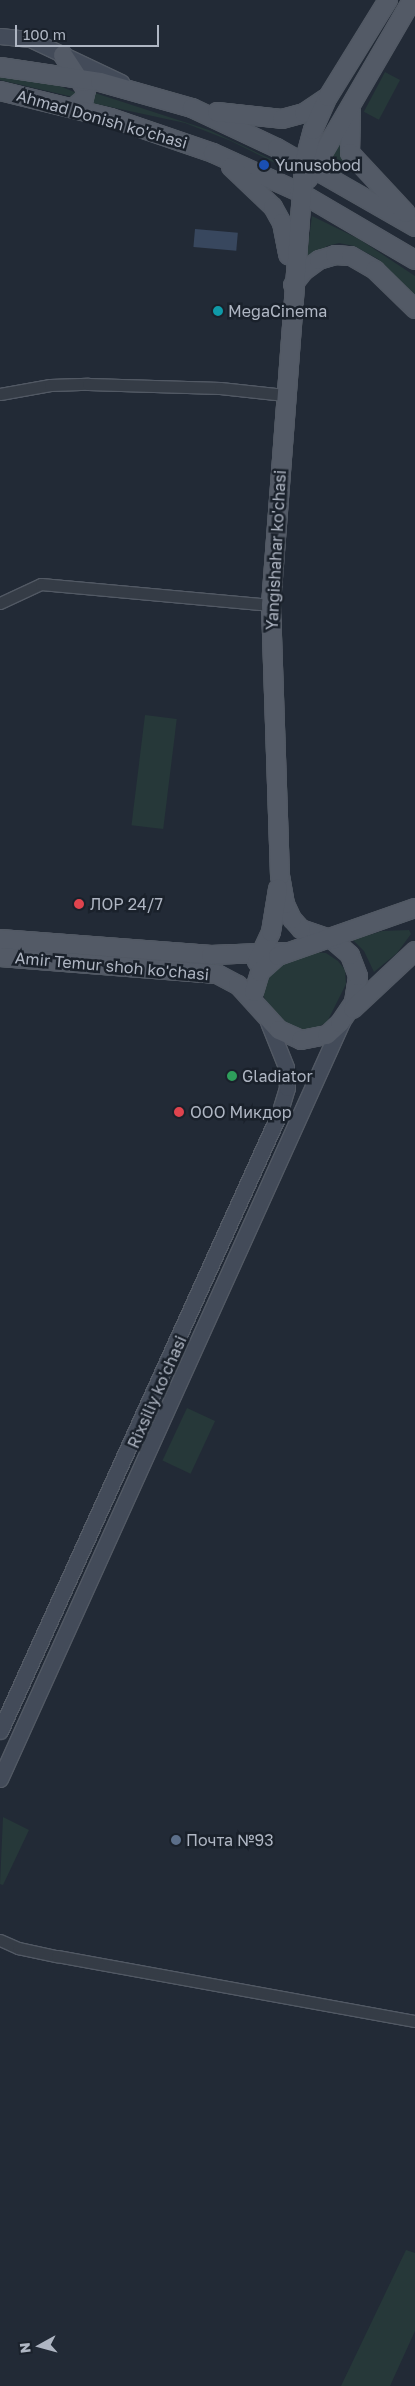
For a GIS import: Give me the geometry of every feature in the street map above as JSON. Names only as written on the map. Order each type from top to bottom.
[{"type":"main road","points":[[293,285],[299,192],[309,166],[328,97],[388,0]]},
{"type":"main road","points":[[309,166],[412,0]]},
{"type":"main road","name":"Ahmad Donish ko'chasi","points":[[0,36],[30,39],[149,95]]},
{"type":"main road","points":[[62,55],[80,78],[86,95],[73,108]]},
{"type":"main road","name":"Ahmad Donish ko'chasi","points":[[0,67],[80,78],[192,108],[309,166],[415,227]]},
{"type":"main road","name":"Ahmad Donish ko'chasi","points":[[0,91],[73,108],[166,134],[213,153],[299,192],[415,260]]},
{"type":"main road","points":[[353,96],[348,145],[352,155],[366,173],[415,221]]},
{"type":"main road","points":[[192,108],[282,119],[304,113],[328,97]]},
{"type":"main road","points":[[213,153],[254,186],[277,212],[285,237],[293,285]]},
{"type":"main road","points":[[366,173],[415,209]]},
{"type":"main road","points":[[293,285],[304,271],[319,260],[335,255],[351,256],[375,270],[415,308]]},
{"type":"main road","name":"Yangishahar ko'chasi","points":[[293,285],[271,605],[280,876],[285,904],[294,923],[305,932],[328,938]]},
{"type":"main road","name":"Yangishahar ko'chasi","points":[[260,954],[271,932],[280,876]]},
{"type":"main road","name":"Amir Temur shoh ko'chasi","points":[[254,992],[255,981],[264,967],[287,952],[415,908]]},
{"type":"main road","name":"Amir Temur shoh ko'chasi","points":[[328,938],[346,950],[357,968],[356,996],[344,1018]]},
{"type":"main road","name":"Amir Temur shoh ko'chasi","points":[[0,940],[211,955],[287,952]]},
{"type":"main road","name":"Amir Temur shoh ko'chasi","points":[[0,957],[217,974],[241,988],[266,1019],[284,1034],[307,1040],[327,1035],[415,951]]},
{"type":"main road","name":"Amir Temur shoh ko'chasi","points":[[260,954],[254,971],[254,992],[266,1019]]},
{"type":"main road","name":"Rixsiliy ko'chasi","points":[[0,1779],[344,1018]]},
{"type":"main road","name":"Rixsiliy ko'chasi","points":[[0,1730],[274,1126],[287,1088],[285,1060],[266,1019]]},
{"type":"main road","points":[[244,1192],[256,1191],[263,1200]]},
{"type":"main road","points":[[0,1737],[16,1744]]},
{"type":"street","points":[[0,394],[50,385],[88,384],[220,388],[286,395]]},
{"type":"street","points":[[0,603],[41,584],[271,605]]},
{"type":"street","points":[[0,1940],[18,1948],[57,1956],[415,2021]]},
{"type":"shaded area","points":[[385,72],[400,80],[379,120],[364,112]]},
{"type":"shaded area","points":[[0,75],[57,85],[77,93],[73,97],[0,80]]},
{"type":"shaded area","points":[[95,93],[209,130],[275,161],[275,163],[231,141],[185,123],[92,103]]},
{"type":"shaded area","points":[[341,131],[352,168],[330,156]]},
{"type":"shaded area","points":[[312,216],[359,239],[415,276],[415,295],[378,259],[354,246],[339,243],[327,246],[306,262]]},
{"type":"shaded area","points":[[145,715],[177,719],[163,829],[131,825]]},
{"type":"shaded area","points":[[409,930],[411,934],[397,953],[374,972],[364,951],[353,940],[382,931]]},
{"type":"shaded area","points":[[315,952],[326,953],[338,961],[345,970],[346,984],[327,1022],[315,1029],[301,1030],[281,1020],[272,1011],[264,997],[262,982],[276,965]]},
{"type":"shaded area","points":[[187,1408],[215,1421],[191,1474],[162,1461]]},
{"type":"shaded area","points":[[3,1817],[29,1830],[3,1885],[0,1884]]},
{"type":"shaded area","points":[[406,2250],[415,2253],[415,2331],[390,2386],[341,2386]]},
{"type":"water","points":[[195,229],[238,233],[236,251],[193,247]]},
{"type":"place","name":"Yunusobod","points":[[264,165]]},
{"type":"place","name":"MegaCinema","points":[[218,311]]},
{"type":"place","name":"ЛОР 24/7","points":[[79,904]]},
{"type":"place","name":"Gladiator","points":[[232,1076]]},
{"type":"place","name":"ООО Микдор","points":[[179,1112]]},
{"type":"place","name":"Почта №93","points":[[176,1840]]}]
